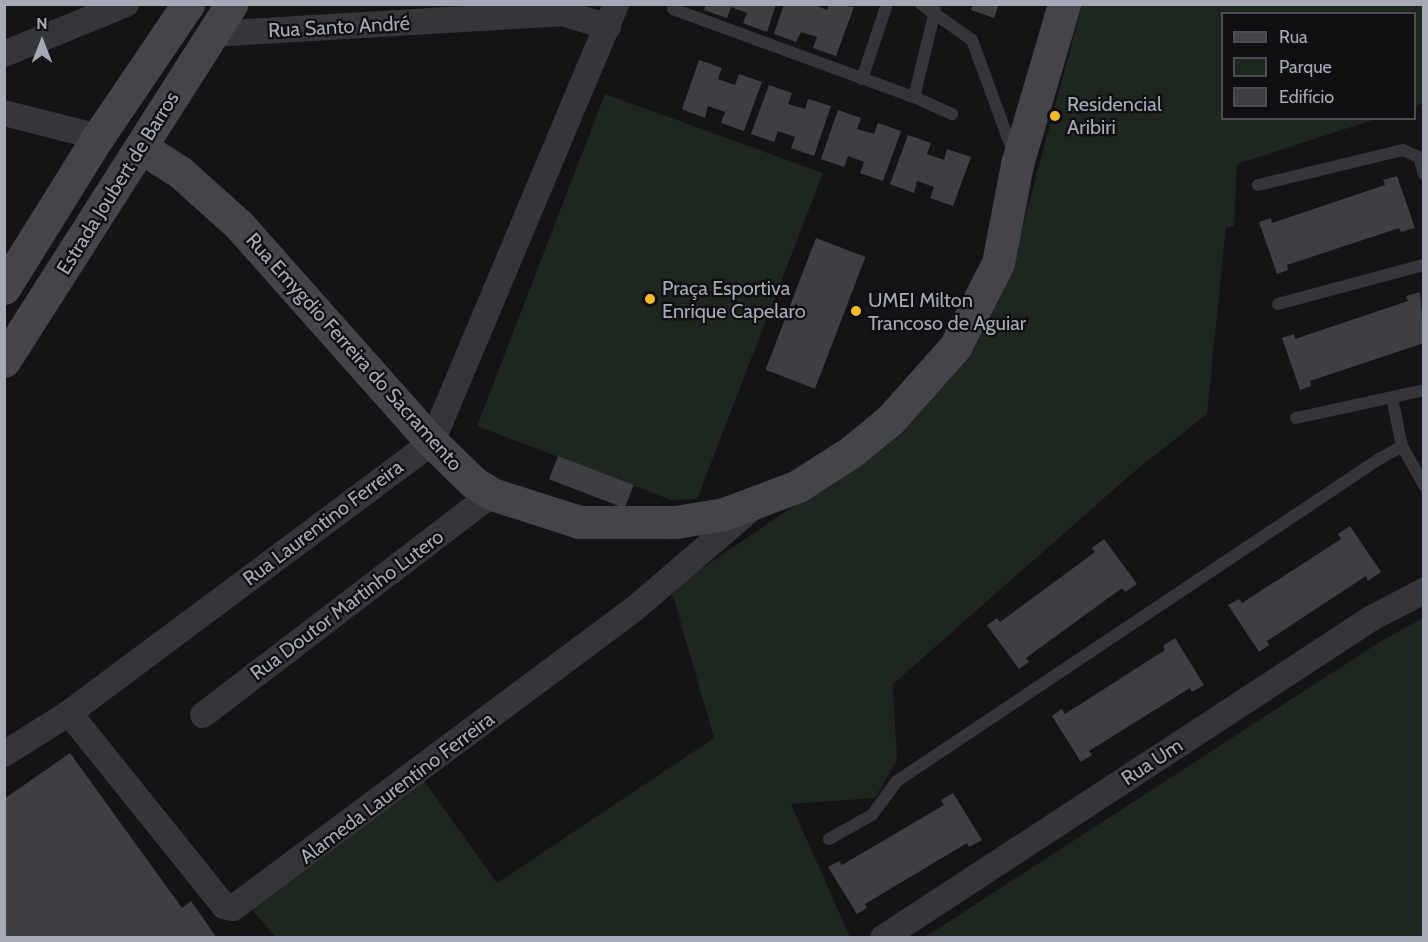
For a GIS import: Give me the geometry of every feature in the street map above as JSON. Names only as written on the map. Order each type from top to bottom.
[{"type":"street","points":[[4,54],[81,14],[126,4]]},
{"type":"street","name":"Estrada Joubert de Barros","points":[[4,288],[99,137],[188,4]]},
{"type":"street","name":"Estrada Joubert de Barros","points":[[4,361],[142,148],[231,4]]},
{"type":"street","name":"Rua Emygdio Ferreira do Sacramento","points":[[142,148],[199,187],[239,225],[432,442],[492,495],[579,522],[621,525],[686,521],[724,514],[758,503],[798,486],[851,452],[890,420],[955,347],[998,263],[1017,164],[1064,4]]},
{"type":"street","name":"Rua Santo André","points":[[212,34],[563,13],[612,16]]},
{"type":"street","points":[[432,442],[612,16]]},
{"type":"street","points":[[4,113],[99,137]]},
{"type":"street","name":"Rua Laurentino Ferreira","points":[[4,754],[69,713],[432,442]]},
{"type":"street","name":"Rua Doutor Martinho Lutero","points":[[203,715],[492,495]]},
{"type":"street","name":"Alameda Laurentino Ferreira","points":[[69,713],[224,906],[233,908],[633,610],[758,503]]},
{"type":"street","name":"Rua Um","points":[[883,938],[1372,618],[1424,591]]},
{"type":"lane","points":[[862,79],[887,4]]},
{"type":"lane","points":[[921,4],[935,11],[972,40],[1017,164]]},
{"type":"lane","points":[[673,9],[914,97],[952,114]]},
{"type":"lane","points":[[914,97],[935,11]]},
{"type":"lane","points":[[1258,185],[1403,150],[1419,157],[1424,174]]},
{"type":"lane","points":[[1278,304],[1424,265]]},
{"type":"lane","points":[[1296,418],[1424,390]]},
{"type":"lane","points":[[1392,398],[1402,446],[1424,485]]},
{"type":"lane","points":[[829,839],[872,814],[897,781],[1402,446]]},
{"type":"green space","points":[[1082,5],[1422,5],[1423,103],[1416,106],[1416,12],[1221,12],[1221,120],[1373,120],[1237,164],[1234,226],[1226,227],[1207,414],[1136,470],[893,684],[897,760],[875,798],[791,804],[850,937],[276,937],[251,909],[420,775],[497,883],[714,738],[671,589],[856,464],[1018,244]]},
{"type":"green space","name":"Praça Esportiva Enrique Capelaro","points":[[605,94],[823,173],[697,499],[671,500],[477,426]]},
{"type":"green space","points":[[1423,618],[1423,937],[925,937],[1378,643]]},
{"type":"building","points":[[706,4],[776,4],[767,32],[743,23],[747,13],[731,7],[727,18],[704,10]]},
{"type":"building","points":[[784,4],[812,4],[827,10],[829,4],[854,7],[836,56],[813,48],[817,37],[801,32],[796,42],[774,34]]},
{"type":"building","points":[[973,4],[999,4],[994,18],[971,10]]},
{"type":"building","points":[[699,60],[722,68],[718,79],[735,85],[739,74],[762,82],[744,131],[721,123],[725,112],[708,106],[705,118],[682,109]]},
{"type":"building","points":[[769,85],[792,93],[788,104],[805,109],[808,99],[831,106],[814,156],[791,148],[795,137],[778,131],[774,142],[751,134]]},
{"type":"building","points":[[838,110],[861,118],[857,129],[874,134],[878,123],[901,131],[883,181],[860,173],[864,162],[848,156],[844,167],[821,159]]},
{"type":"building","points":[[908,135],[931,143],[927,154],[944,160],[947,149],[971,157],[953,206],[930,198],[934,187],[917,181],[914,193],[890,184]]},
{"type":"building","points":[[1397,176],[1415,228],[1401,232],[1399,228],[1287,265],[1288,270],[1277,274],[1259,222],[1271,218],[1272,223],[1385,185],[1383,180]]},
{"type":"building","points":[[816,238],[865,257],[815,389],[765,370]]},
{"type":"building","points":[[1420,292],[1424,343],[1310,381],[1311,386],[1300,390],[1282,338],[1294,334],[1295,339],[1408,301],[1406,296]]},
{"type":"building","points":[[558,456],[634,485],[625,508],[549,479]]},
{"type":"building","points":[[1350,526],[1381,572],[1368,581],[1366,576],[1267,641],[1269,645],[1259,652],[1228,605],[1239,599],[1242,603],[1341,539],[1338,534]]},
{"type":"building","points":[[1104,539],[1137,584],[1125,592],[1122,588],[1026,658],[1029,662],[1019,669],[987,625],[997,618],[1000,622],[1095,552],[1092,548]]},
{"type":"building","points":[[1175,638],[1204,685],[1192,692],[1190,688],[1089,751],[1092,755],[1081,762],[1052,716],[1062,709],[1065,714],[1165,650],[1163,646]]},
{"type":"building","points":[[70,753],[182,908],[191,901],[217,938],[4,938],[4,799]]},
{"type":"building","points":[[953,793],[982,840],[969,847],[967,843],[865,904],[867,908],[857,914],[828,867],[839,861],[842,865],[944,805],[941,800]]},
{"type":"place","name":"Residencial Aribiri","points":[[1055,116]]},
{"type":"place","name":"Praça Esportiva Enrique Capelaro","points":[[650,299]]},
{"type":"place","name":"UMEI Milton Trancoso de Aguiar","points":[[856,311]]}]
